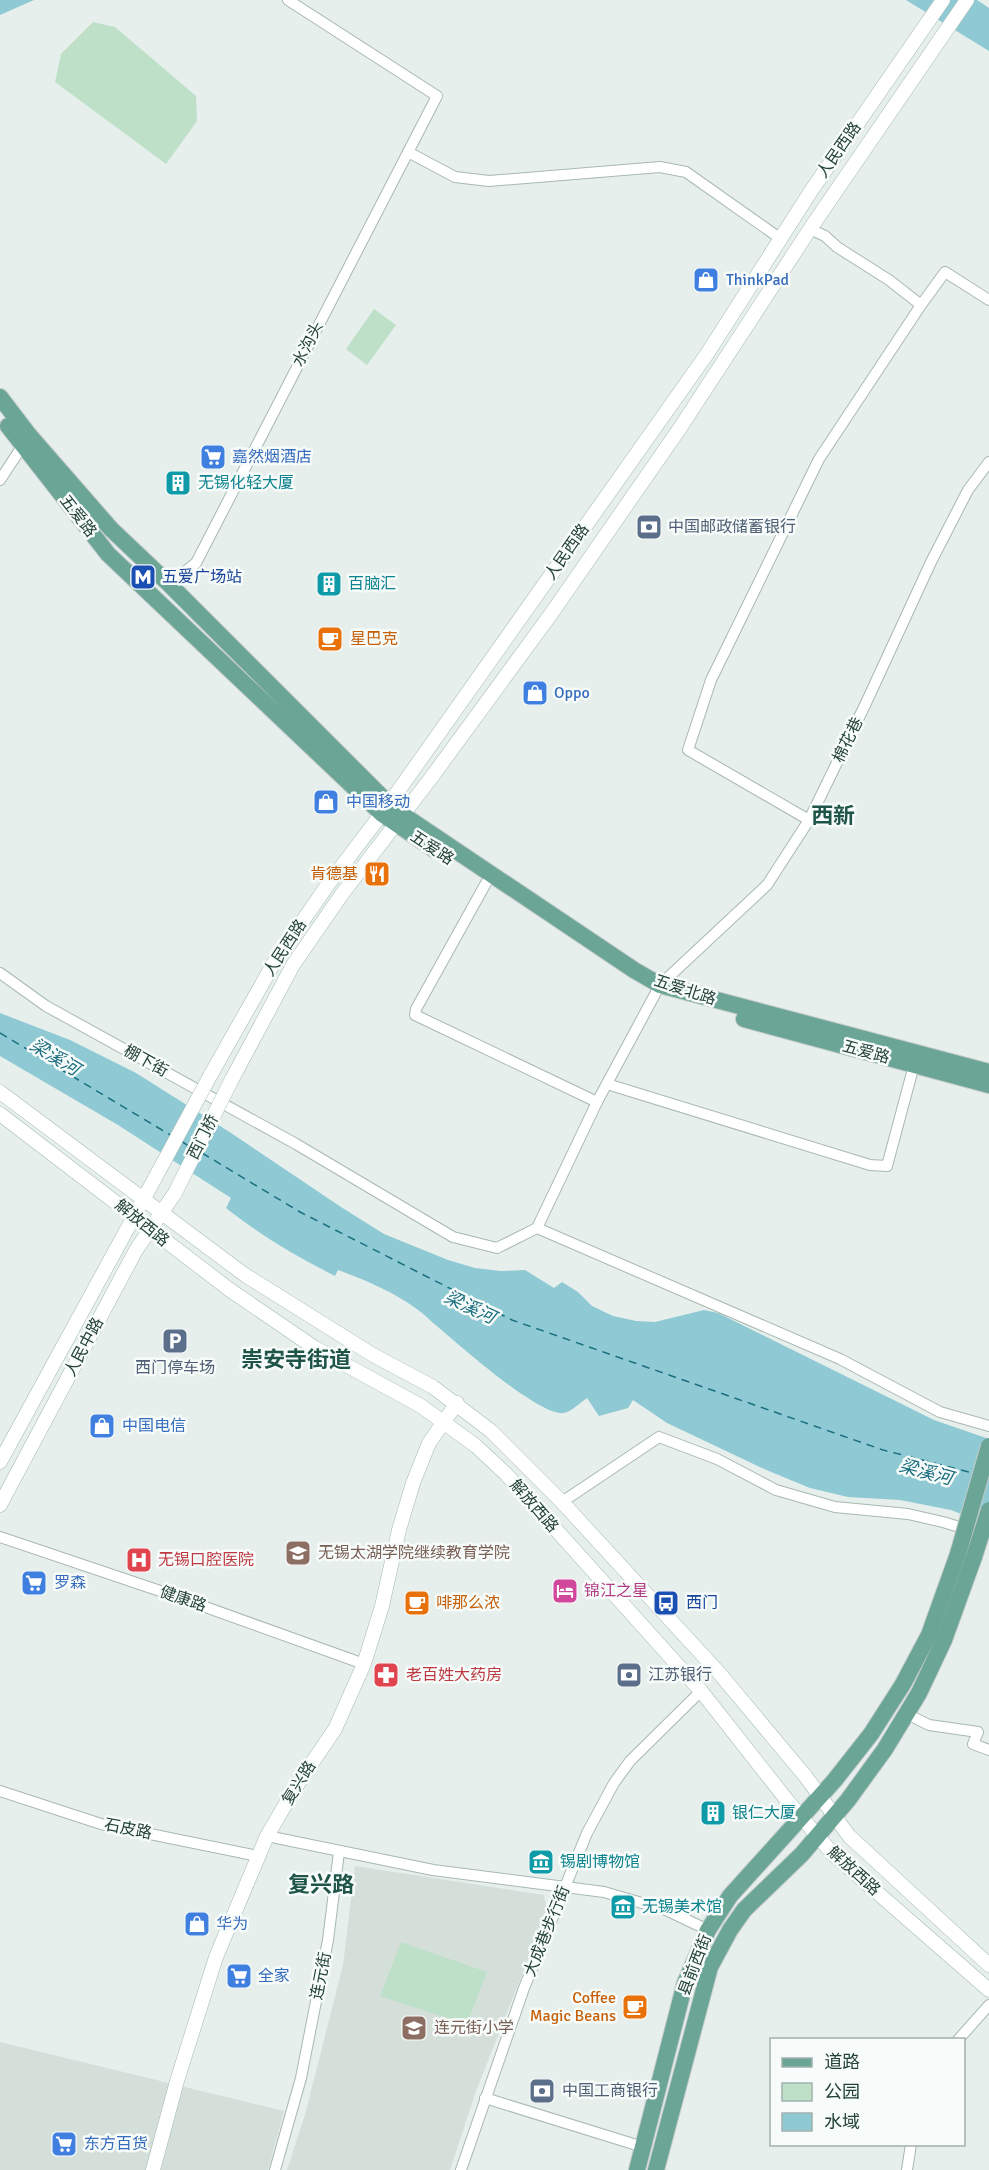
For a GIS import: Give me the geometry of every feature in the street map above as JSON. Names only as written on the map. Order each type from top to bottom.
[{"type":"main road","name":"人民西路","points":[[231,1081],[293,965],[342,894],[392,814],[707,354],[811,191],[943,0]]},
{"type":"main road","name":"人民西路","points":[[210,1076],[275,961],[329,883],[392,814],[558,604],[680,428],[810,229],[967,0]]},
{"type":"main road","name":"五爱路","points":[[0,397],[26,440],[108,554],[392,814],[486,883],[657,990],[989,1085]]},
{"type":"main road","name":"五爱路","points":[[0,416],[26,440],[111,530],[169,584],[392,814]]},
{"type":"main road","name":"五爱北路","points":[[392,814],[624,964],[657,990],[989,1072]]},
{"type":"main road","name":"西门桥","points":[[155,1178],[210,1076]]},
{"type":"main road","name":"西门桥","points":[[175,1193],[231,1081]]},
{"type":"main road","name":"解放西路","points":[[0,1092],[245,1275],[373,1355],[433,1387],[491,1431],[562,1502],[720,1674],[820,1796],[849,1836],[989,1965]]},
{"type":"main road","name":"解放西路","points":[[0,1114],[230,1290],[315,1348],[421,1406],[444,1422],[506,1474],[701,1691],[833,1854],[989,1990]]},
{"type":"main road","name":"人民中路","points":[[0,1462],[155,1178]]},
{"type":"main road","name":"人民中路","points":[[0,1505],[136,1250],[175,1193]]},
{"type":"main road","name":"复兴路","points":[[153,2170],[177,2081],[216,1957],[267,1836],[294,1788],[335,1729],[364,1664],[382,1606],[399,1530],[413,1483],[429,1443],[457,1403]]},
{"type":"main road","points":[[966,1555],[989,1446]]},
{"type":"main road","points":[[966,1555],[989,1510]]},
{"type":"main road","name":"县前西街","points":[[656,2170],[710,1967],[744,1910],[802,1854],[835,1816],[885,1749],[907,1714],[944,1640],[966,1555]]},
{"type":"main road","name":"县前西街","points":[[637,2170],[685,1983],[708,1930],[730,1896],[872,1734],[903,1684],[929,1635],[966,1555]]},
{"type":"street","name":"水沟头","points":[[169,584],[196,563],[437,96],[288,0]]},
{"type":"street","points":[[408,152],[455,177],[489,181],[660,167],[686,172],[781,239]]},
{"type":"street","points":[[810,229],[825,236],[837,247],[889,280],[921,305]]},
{"type":"street","points":[[808,820],[688,750],[711,680],[819,459],[945,272],[989,300]]},
{"type":"street","points":[[0,480],[26,440]]},
{"type":"street","name":"棉花巷","points":[[537,1228],[597,1102],[657,990],[767,885],[808,820],[866,703],[931,562],[968,490],[989,462]]},
{"type":"street","points":[[486,883],[416,1009],[415,1015],[597,1102]]},
{"type":"street","name":"棚下街","points":[[0,973],[46,1006],[296,1144],[453,1238],[497,1248],[537,1228]]},
{"type":"street","points":[[607,1084],[870,1165],[887,1166],[914,1065]]},
{"type":"street","points":[[537,1228],[840,1359],[940,1412],[989,1426]]},
{"type":"street","points":[[562,1502],[659,1437],[717,1459],[776,1490],[836,1507],[908,1514],[943,1522],[989,1537]]},
{"type":"street","name":"健康路","points":[[0,1537],[172,1595],[364,1664]]},
{"type":"street","name":"大成巷步行街","points":[[461,2170],[524,1989],[587,1833],[614,1783],[630,1761],[701,1691]]},
{"type":"street","points":[[907,1714],[929,1725],[978,1732],[973,1744],[989,1749]]},
{"type":"street","name":"石皮路","points":[[0,1791],[100,1824],[258,1856]]},
{"type":"street","points":[[267,1836],[433,1870],[604,1892],[666,1910],[708,1930]]},
{"type":"street","name":"连元街","points":[[274,2170],[301,2078],[328,1940],[339,1852]]},
{"type":"street","points":[[960,2038],[989,2005]]},
{"type":"street","points":[[485,2098],[643,2147]]},
{"type":"street","points":[[907,2170],[911,2146]]},
{"type":"shaded area","name":"连元街小学","points":[[355,1866],[544,1895],[547,1912],[476,2091],[450,2170],[287,2170],[305,2115],[343,1965]]},
{"type":"shaded area","points":[[0,2042],[284,2111],[268,2170],[0,2170]]},
{"type":"green space","points":[[93,22],[115,27],[196,96],[197,121],[166,164],[55,82],[61,54]]},
{"type":"green space","points":[[374,309],[396,325],[367,365],[346,349]]},
{"type":"green space","points":[[401,1942],[487,1972],[469,2019],[453,2020],[380,1996]]},
{"type":"water","points":[[0,0],[34,0],[0,15]]},
{"type":"water","points":[[906,0],[977,0],[989,8],[989,51]]},
{"type":"water","name":"梁溪河","points":[[0,1013],[70,1040],[136,1073],[384,1234],[448,1260],[475,1268],[501,1271],[525,1270],[554,1288],[562,1282],[578,1292],[592,1306],[613,1316],[655,1322],[704,1310],[718,1313],[934,1420],[989,1439],[989,1525],[951,1510],[900,1500],[848,1497],[810,1488],[667,1423],[633,1400],[628,1408],[599,1416],[587,1398],[564,1413],[552,1411],[536,1403],[497,1376],[412,1305],[376,1285],[338,1270],[335,1276],[279,1245],[226,1208],[231,1198],[118,1125],[0,1056]]},
{"type":"ferry route","points":[[0,1033],[172,1136]]},
{"type":"ferry route","points":[[181,1141],[192,1148]]},
{"type":"ferry route","points":[[202,1153],[300,1212],[512,1320],[883,1450],[973,1473]]},
{"type":"place","name":"ThinkPad","points":[[706,280]]},
{"type":"place","name":"嘉然烟酒店","points":[[213,457]]},
{"type":"place","name":"无锡化轻大厦","points":[[178,483]]},
{"type":"place","name":"中国邮政储蓄银行","points":[[649,527]]},
{"type":"place","name":"五爱广场站","points":[[143,577]]},
{"type":"place","name":"百脑汇","points":[[329,584]]},
{"type":"place","name":"星巴克","points":[[330,639]]},
{"type":"place","name":"Oppo","points":[[535,693]]},
{"type":"place","name":"中国移动","points":[[326,802]]},
{"type":"place","name":"肯德基","points":[[377,874]]},
{"type":"place","name":"西门停车场","points":[[175,1341]]},
{"type":"place","name":"中国电信","points":[[102,1426]]},
{"type":"place","name":"无锡太湖学院继续教育学院","points":[[298,1553]]},
{"type":"place","name":"无锡口腔医院","points":[[139,1560]]},
{"type":"place","name":"罗森","points":[[34,1583]]},
{"type":"place","name":"锦江之星","points":[[565,1591]]},
{"type":"place","name":"啡那么浓","points":[[417,1603]]},
{"type":"place","name":"西门","points":[[666,1603]]},
{"type":"place","name":"老百姓大药房","points":[[386,1675]]},
{"type":"place","name":"江苏银行","points":[[629,1675]]},
{"type":"place","name":"银仁大厦","points":[[713,1813]]},
{"type":"place","name":"锡剧博物馆","points":[[541,1862]]},
{"type":"place","name":"无锡美术馆","points":[[623,1907]]},
{"type":"place","name":"华为","points":[[197,1924]]},
{"type":"place","name":"全家","points":[[239,1976]]},
{"type":"place","name":"Coffee Magic Beans","points":[[635,2007]]},
{"type":"place","name":"连元街小学","points":[[414,2028]]},
{"type":"place","name":"中国工商银行","points":[[542,2091]]},
{"type":"place","name":"东方百货","points":[[64,2144]]},
{"type":"district","name":"西新","points":[[833,815]]},
{"type":"district","name":"崇安寺街道","points":[[296,1359]]},
{"type":"district","name":"复兴路","points":[[321,1884]]}]
